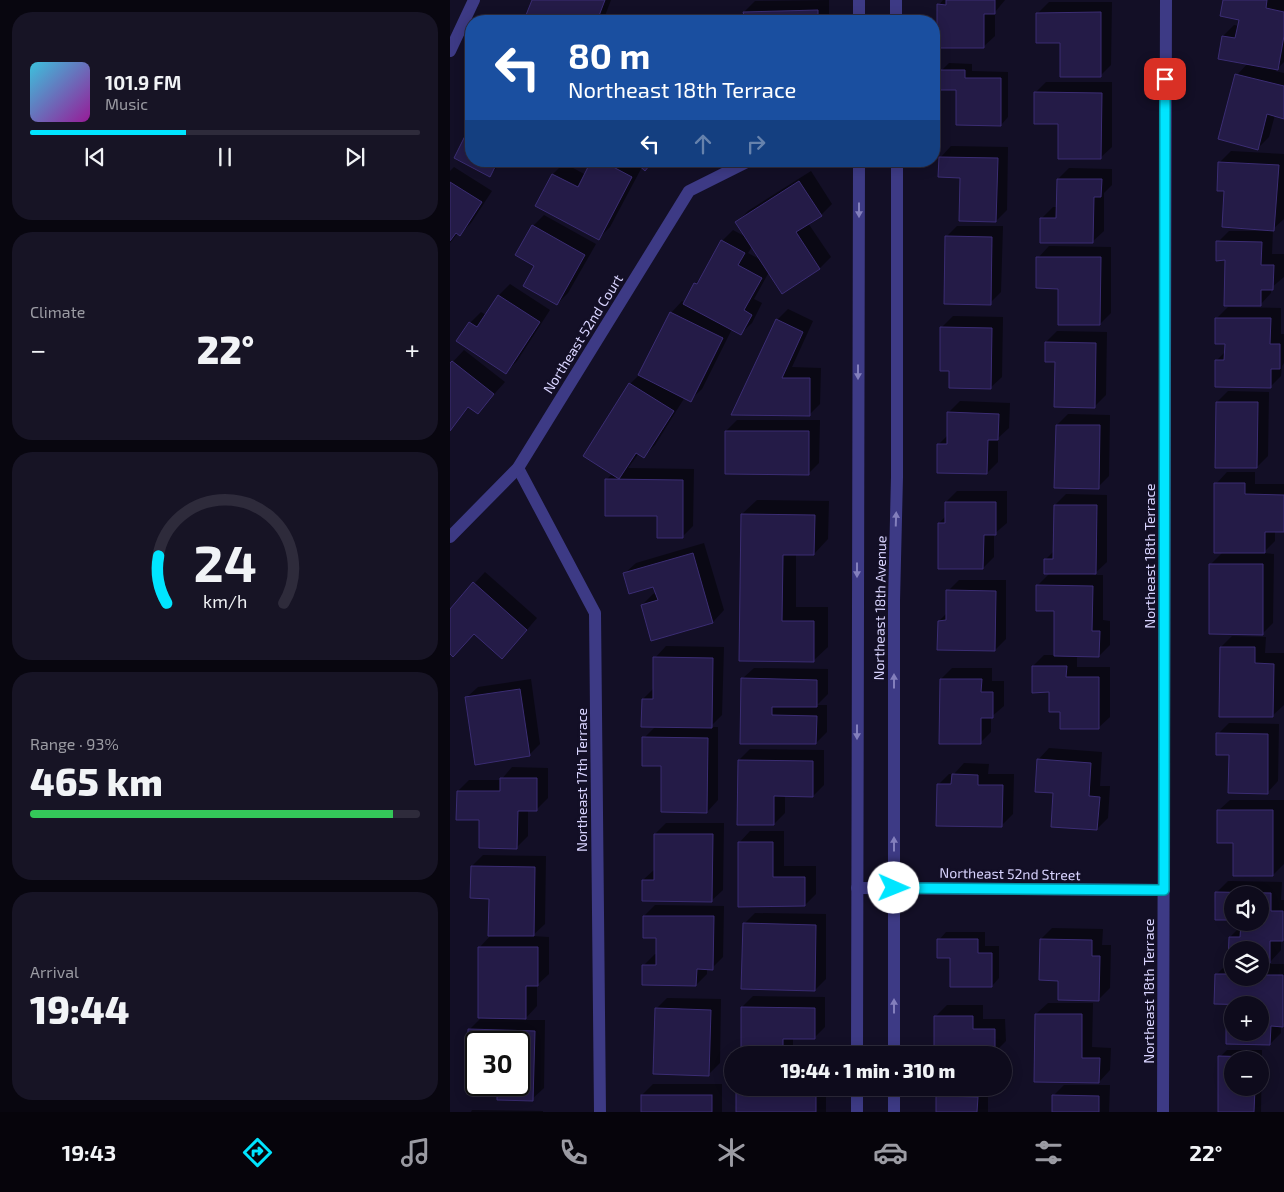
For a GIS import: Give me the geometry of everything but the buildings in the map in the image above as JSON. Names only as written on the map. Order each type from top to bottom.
[{"type":"street","points":[[467,15],[474,0]]},
{"type":"street","points":[[859,0],[859,15]]},
{"type":"street","points":[[896,0],[896,15]]},
{"type":"street","name":"Northeast 18th Terrace","points":[[1163,1112],[1166,0]]},
{"type":"street","points":[[450,51],[465,19]]},
{"type":"street","name":"Northeast 52nd Court","points":[[450,536],[518,468],[689,191],[736,167]]},
{"type":"street","name":"Northeast 18th Avenue","points":[[857,1046],[859,167]]},
{"type":"street","name":"Northeast 18th Avenue","points":[[894,1046],[894,601],[898,477],[897,167]]},
{"type":"street","name":"Northeast 17th Terrace","points":[[518,468],[595,612],[600,1112]]},
{"type":"street","name":"Northeast 52nd Street","points":[[857,888],[1164,890]]},
{"type":"street","points":[[857,1096],[858,1112]]},
{"type":"street","points":[[894,1096],[894,1112]]},
{"type":"route","points":[[894,888],[1164,890],[1165,79]]}]
